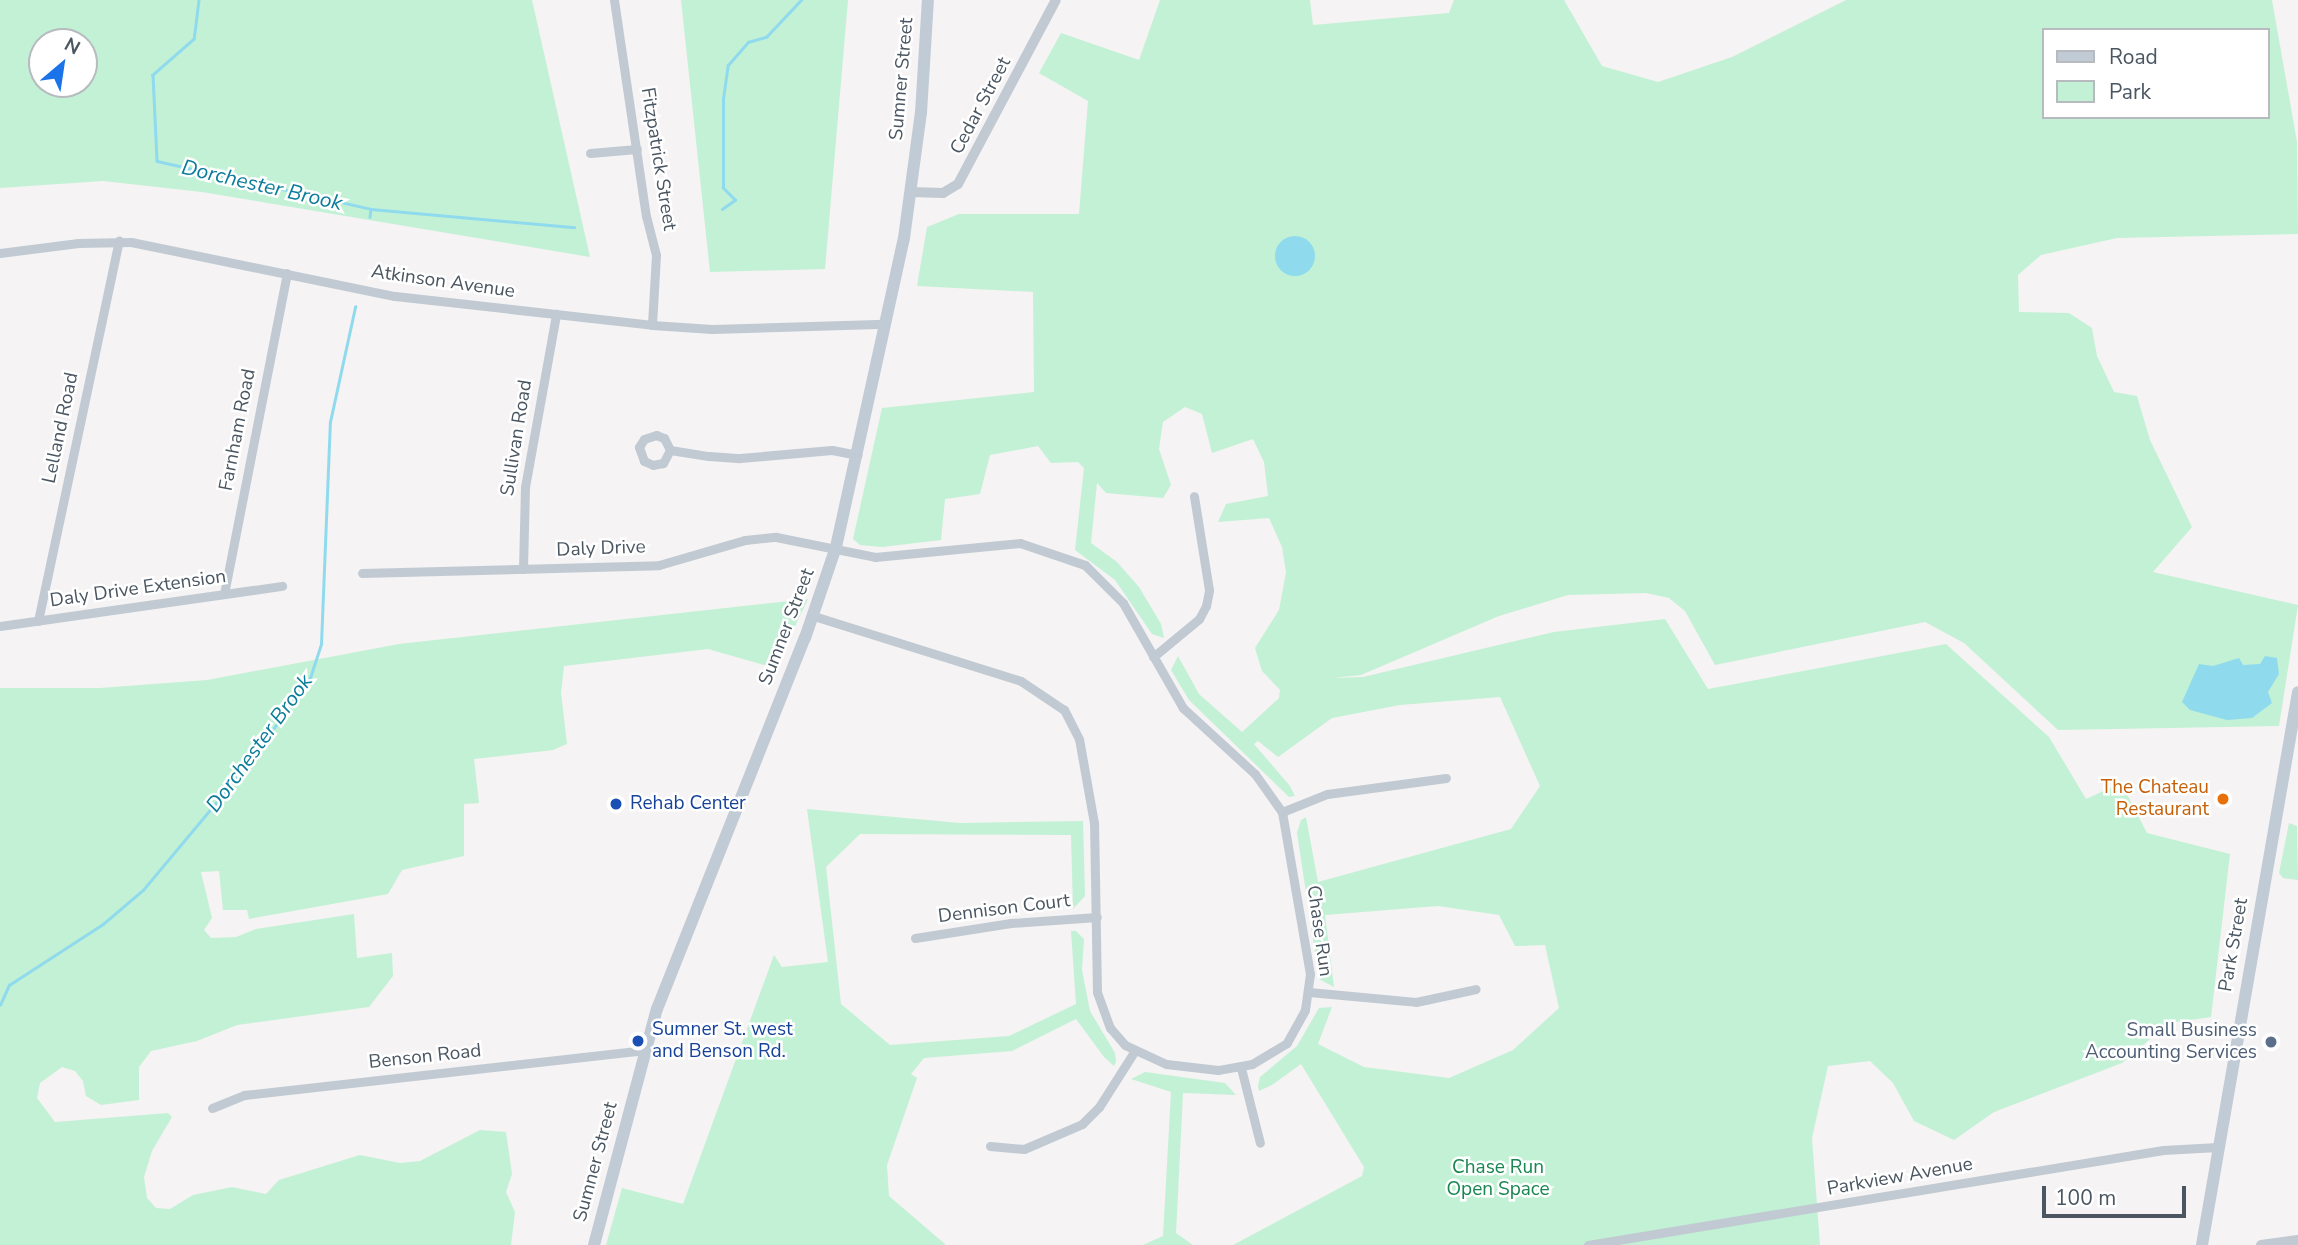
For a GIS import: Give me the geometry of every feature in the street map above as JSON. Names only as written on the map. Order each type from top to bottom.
[{"type":"main road","name":"Sumner Street","points":[[594,1245],[645,1050],[673,966],[813,616],[836,547],[886,324],[911,192],[928,0]]},
{"type":"main road","name":"Park Street","points":[[2202,1245],[2298,692]]},
{"type":"street","name":"Fitzpatrick Street","points":[[614,0],[656,256],[652,325]]},
{"type":"street","name":"Cedar Street","points":[[911,192],[943,193],[958,184],[1056,0]]},
{"type":"street","points":[[590,153],[637,149]]},
{"type":"street","name":"Atkinson Avenue","points":[[0,253],[119,241],[395,296],[652,325],[712,329],[886,324]]},
{"type":"street","name":"Lelland Road","points":[[38,621],[119,241]]},
{"type":"street","name":"Farnham Road","points":[[224,594],[288,273]]},
{"type":"street","name":"Sullivan Road","points":[[523,569],[525,487],[556,314]]},
{"type":"street","points":[[670,450],[740,458],[826,450],[858,455]]},
{"type":"street","points":[[1153,657],[1199,619],[1206,606],[1209,590],[1194,496]]},
{"type":"street","name":"Daly Drive","points":[[362,573],[669,564],[767,537],[836,547]]},
{"type":"street","name":"Chase Run","points":[[813,616],[1021,681],[1065,710],[1079,739],[1094,823],[1097,917],[1095,967],[1101,1005],[1111,1028],[1134,1052],[1179,1067],[1241,1068],[1287,1043],[1302,1018],[1309,992],[1282,812],[1255,774],[1182,708],[1107,583],[1085,565],[1051,550],[1004,542],[875,557],[836,547]]},
{"type":"street","name":"Daly Drive Extension","points":[[0,626],[282,586]]},
{"type":"street","points":[[1282,812],[1327,794],[1446,778]]},
{"type":"street","name":"Dennison Court","points":[[915,939],[1011,923],[1097,917]]},
{"type":"street","points":[[1309,992],[1416,1002],[1476,989]]},
{"type":"street","name":"Benson Road","points":[[212,1108],[244,1095],[645,1050]]},
{"type":"street","points":[[989,1146],[1024,1149],[1082,1124],[1099,1107],[1134,1052]]},
{"type":"street","points":[[1241,1068],[1260,1143]]},
{"type":"street","name":"Parkview Avenue","points":[[1588,1245],[2163,1150],[2218,1147]]},
{"type":"street","points":[[2260,1245],[2298,1240]]},
{"type":"green space","points":[[0,0],[532,0],[590,257],[202,192],[103,181],[0,188]]},
{"type":"green space","points":[[681,0],[848,0],[825,269],[710,272]]},
{"type":"green space","name":"Chase Run Open Space","points":[[1160,0],[1310,0],[1313,25],[1449,13],[1454,0],[1564,0],[1602,66],[1658,82],[1732,57],[1846,0],[2272,0],[2297,142],[2298,234],[2117,238],[2041,255],[2018,275],[2019,312],[2069,313],[2092,328],[2097,356],[2114,392],[2137,396],[2150,440],[2192,527],[2153,572],[2298,605],[2279,726],[2058,730],[1964,643],[1925,622],[1715,665],[1685,611],[1669,598],[1646,593],[1568,595],[1499,616],[1361,675],[1332,678],[1363,677],[1554,632],[1665,619],[1708,689],[1946,644],[2049,737],[2086,799],[2121,783],[2147,833],[2230,854],[2211,1017],[2169,1023],[2122,1063],[1994,1112],[1954,1140],[1914,1121],[1893,1083],[1870,1061],[1828,1066],[1812,1138],[1820,1245],[1233,1245],[1362,1176],[1364,1167],[1301,1064],[1259,1091],[1260,1077],[1297,1046],[1319,1008],[1332,1007],[1318,1044],[1364,1067],[1449,1078],[1513,1050],[1559,1008],[1545,945],[1515,946],[1499,915],[1438,906],[1325,915],[1334,987],[1319,979],[1297,833],[1301,820],[1306,817],[1318,882],[1511,829],[1540,786],[1500,697],[1400,705],[1332,718],[1278,757],[1258,741],[1254,744],[1290,786],[1295,796],[1289,797],[1189,700],[1171,670],[1178,656],[1199,694],[1242,732],[1279,698],[1280,690],[1262,671],[1255,648],[1279,610],[1286,572],[1282,547],[1269,518],[1218,522],[1226,504],[1268,496],[1264,462],[1253,439],[1212,453],[1202,414],[1185,407],[1163,422],[1159,449],[1171,485],[1163,498],[1106,493],[1097,483],[1091,543],[1117,562],[1139,587],[1161,624],[1164,638],[1152,634],[1115,580],[1075,550],[1084,468],[1078,462],[1051,463],[1038,446],[990,455],[980,494],[945,499],[941,540],[882,547],[860,545],[853,539],[882,408],[1034,392],[1033,292],[917,286],[927,227],[959,214],[1079,214],[1088,101],[1039,73],[1061,33],[1139,60]]},
{"type":"green space","points":[[808,599],[775,668],[708,649],[564,666],[561,693],[567,744],[553,750],[474,759],[479,803],[464,804],[464,856],[402,870],[388,894],[249,919],[247,910],[223,910],[219,871],[201,872],[212,918],[204,930],[211,938],[236,937],[256,929],[354,914],[357,958],[392,953],[393,976],[369,1007],[237,1025],[197,1041],[151,1051],[139,1067],[139,1100],[101,1105],[86,1096],[83,1081],[75,1071],[62,1067],[40,1083],[37,1098],[55,1122],[168,1113],[172,1117],[152,1151],[144,1177],[147,1198],[156,1208],[170,1209],[193,1195],[232,1187],[266,1194],[279,1180],[360,1155],[400,1163],[420,1161],[480,1130],[506,1132],[512,1174],[506,1192],[515,1212],[511,1245],[0,1245],[0,688],[100,688],[207,680],[399,644]]},
{"type":"green space","points":[[807,809],[960,823],[1083,821],[1085,896],[1073,909],[1071,835],[860,834],[826,867],[841,1004],[890,1045],[1009,1036],[1076,1004],[1071,931],[1076,931],[1084,939],[1082,970],[1090,1011],[1115,1053],[1116,1062],[1114,1066],[1104,1057],[1076,1019],[1012,1051],[924,1058],[911,1074],[917,1078],[887,1165],[889,1196],[946,1245],[606,1245],[622,1188],[683,1204],[774,955],[782,967],[828,962]]},
{"type":"green space","points":[[2289,823],[2297,826],[2298,880],[2283,878],[2279,873]]},
{"type":"green space","points":[[1145,1072],[1225,1083],[1236,1095],[1183,1093],[1176,1233],[1193,1245],[1143,1245],[1163,1236],[1171,1092],[1131,1079]]},
{"type":"water","points":[[1295,236],[1309,242],[1315,256],[1309,270],[1295,276],[1281,270],[1275,256],[1281,242]]},
{"type":"water","points":[[2265,656],[2277,658],[2279,674],[2268,692],[2272,703],[2252,718],[2227,720],[2190,710],[2182,702],[2199,664],[2213,666],[2239,658],[2243,665],[2260,664]]},
{"type":"waterway","name":"Dorchester Brook","points":[[199,0],[194,39],[153,75],[157,161],[371,209],[370,217]]},
{"type":"waterway","points":[[722,209],[735,200],[723,188],[723,99],[728,65],[748,42],[766,37],[801,0]]},
{"type":"waterway","points":[[371,209],[574,227]]},
{"type":"waterway","name":"Dorchester Brook","points":[[0,1005],[9,985],[103,924],[143,890],[245,768],[310,678],[321,644],[330,422],[355,307]]},
{"type":"place","name":"The Chateau Restaurant","points":[[2223,799]]},
{"type":"place","name":"Rehab Center","points":[[616,804]]},
{"type":"place","name":"Sumner St. west and Benson Rd.","points":[[638,1041]]},
{"type":"place","name":"Small Business Accounting Services","points":[[2271,1042]]}]
